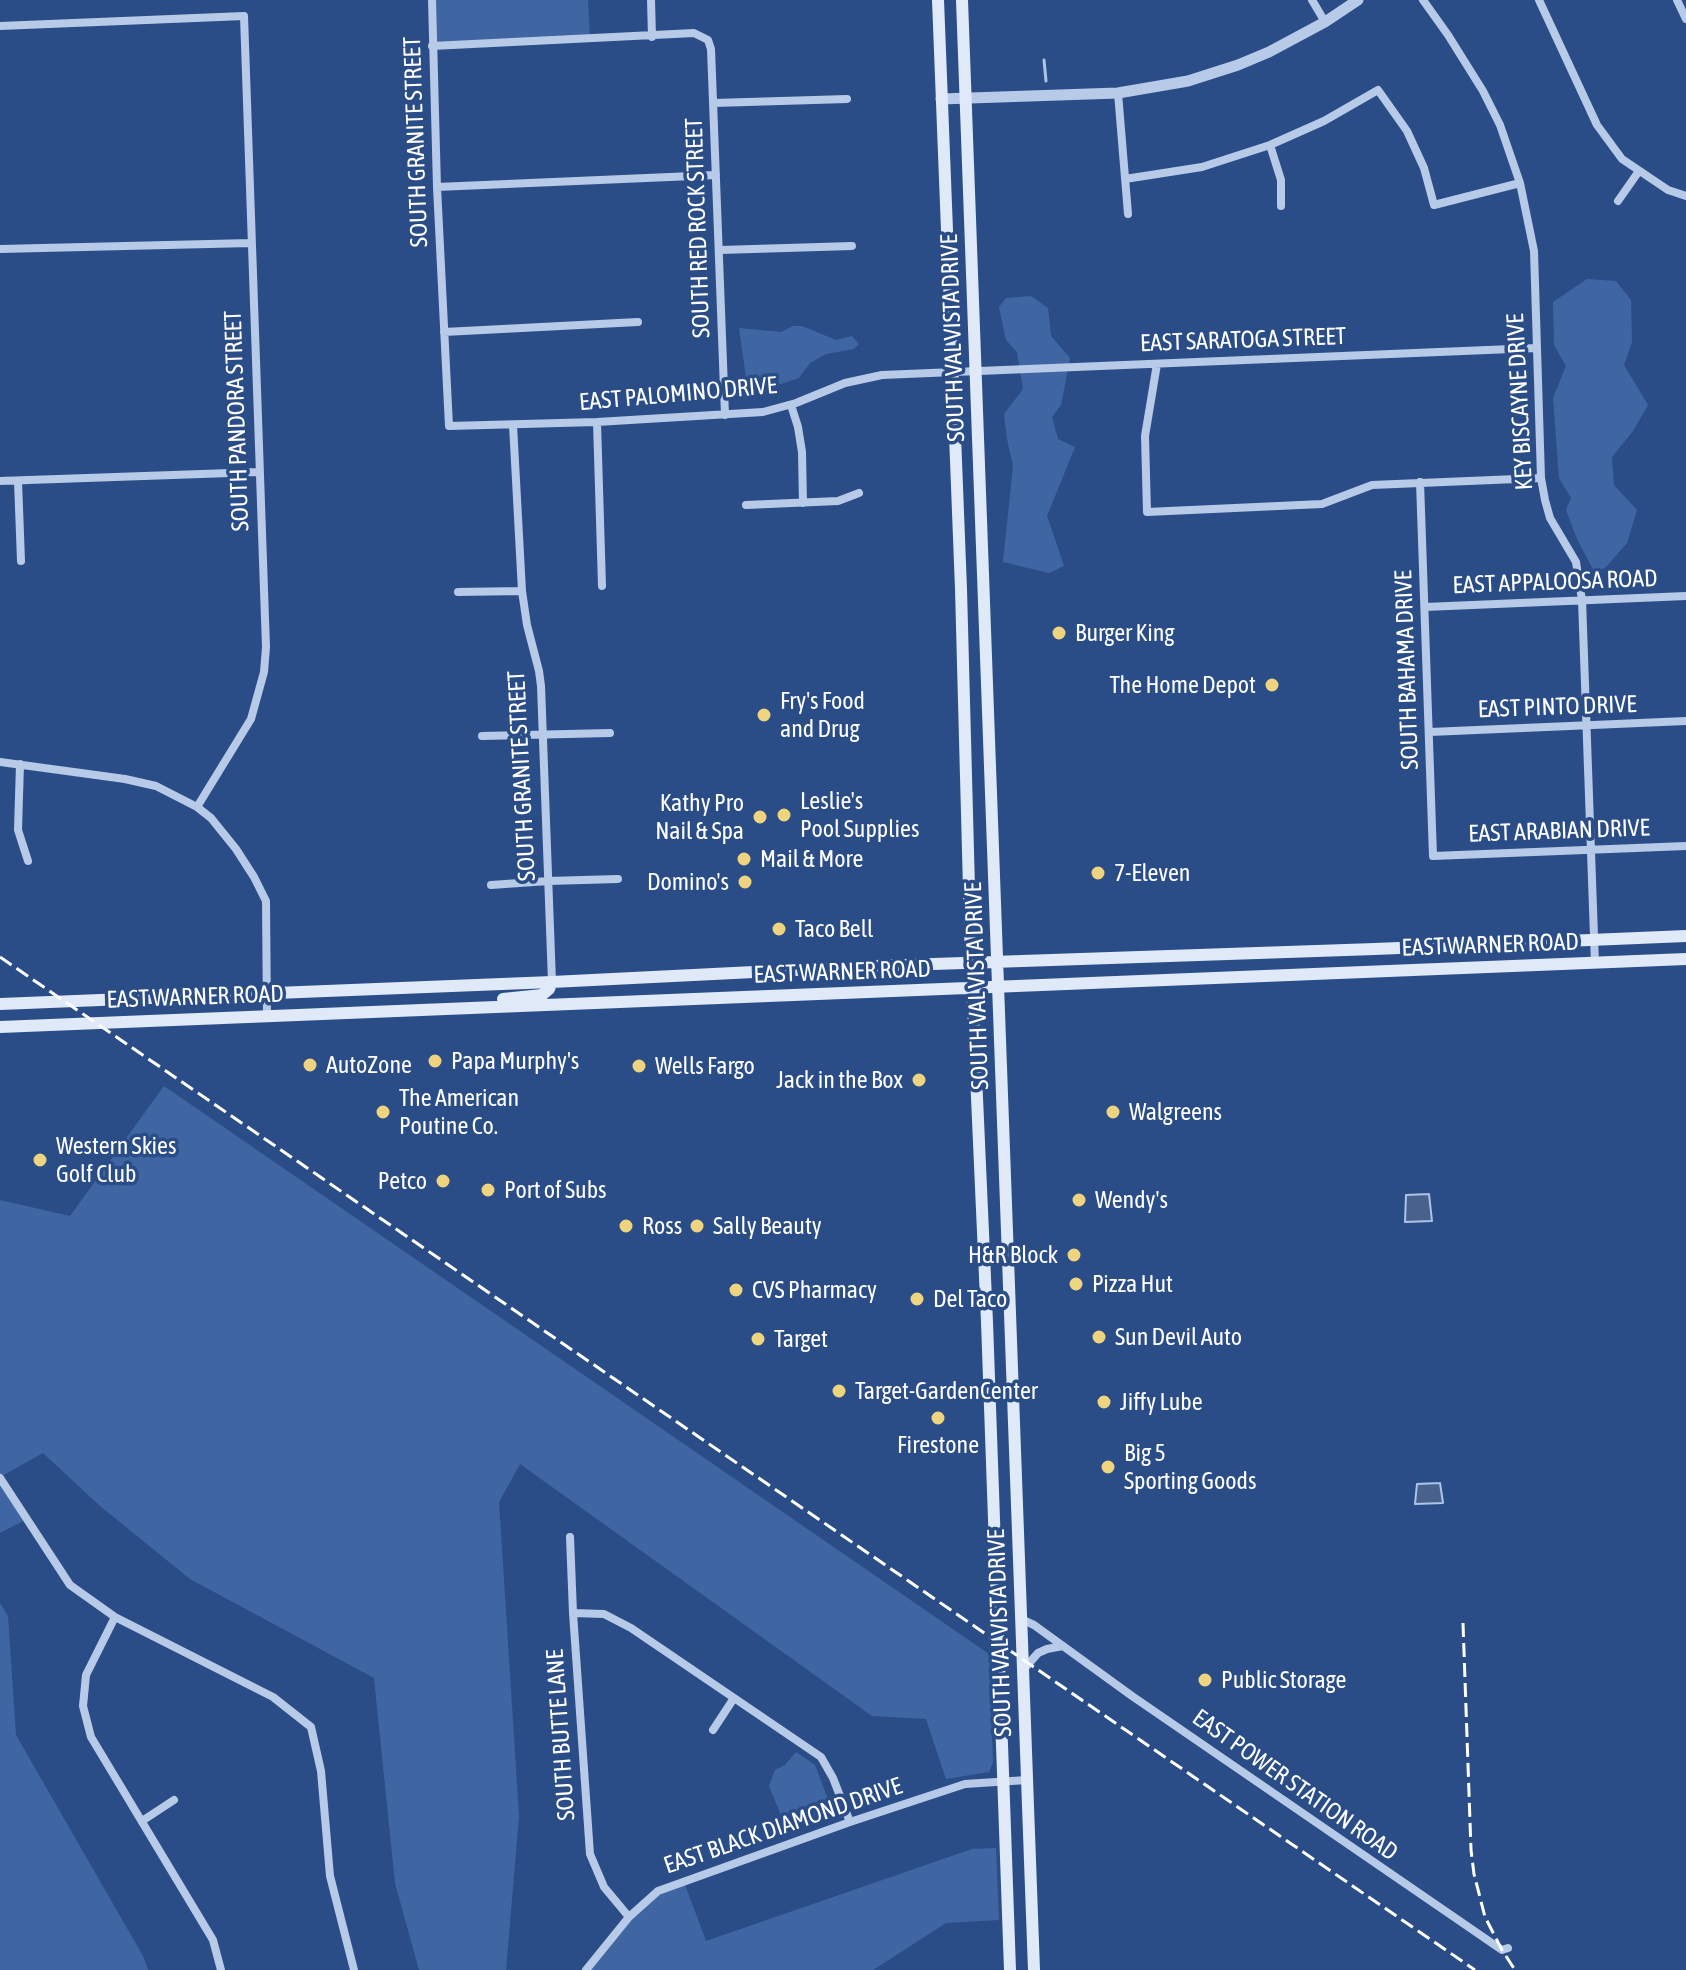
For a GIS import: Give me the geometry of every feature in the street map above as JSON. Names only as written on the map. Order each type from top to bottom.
[{"type":"main road","name":"SOUTH VAL VISTA DRIVE","points":[[938,0],[1010,1970]]},
{"type":"main road","name":"SOUTH VAL VISTA DRIVE","points":[[962,0],[1034,1970]]},
{"type":"main road","points":[[964,698],[988,698]]},
{"type":"main road","name":"EAST WARNER ROAD","points":[[0,1004],[1686,936]]},
{"type":"main road","points":[[1351,950],[1351,972]]},
{"type":"main road","points":[[1212,955],[1212,978]]},
{"type":"main road","name":"EAST WARNER ROAD","points":[[0,1027],[1686,959]]},
{"type":"main road","points":[[701,974],[703,999]]},
{"type":"main road","points":[[465,1008],[542,995],[552,982]]},
{"type":"main road","points":[[371,989],[372,1012]]},
{"type":"main road","points":[[987,1322],[1010,1321]]},
{"type":"main road","points":[[996,1574],[1020,1574]]},
{"type":"street","name":"SOUTH GRANITE STREET","points":[[432,0],[437,187],[449,426]]},
{"type":"street","points":[[432,46],[652,37],[651,0]]},
{"type":"street","points":[[1312,0],[1325,22]]},
{"type":"street","points":[[941,99],[1118,93],[1188,81],[1238,65],[1299,37],[1358,0]]},
{"type":"street","name":"KEY BISCAYNE DRIVE","points":[[1423,0],[1483,91],[1500,125],[1520,183],[1534,251],[1541,478],[1550,518],[1576,562],[1582,600],[1595,964]]},
{"type":"street","points":[[1539,0],[1597,125],[1622,159],[1668,190],[1686,196]]},
{"type":"street","points":[[1677,0],[1686,19]]},
{"type":"street","name":"SOUTH PANDORA STREET","points":[[0,26],[244,16],[266,647],[264,672],[251,719],[197,807]]},
{"type":"street","name":"SOUTH RED ROCK STREET","points":[[652,37],[694,33],[708,40],[711,49],[725,415]]},
{"type":"street","points":[[1125,179],[1202,167],[1270,145],[1324,121],[1378,90],[1407,131],[1424,168],[1434,205],[1520,183]]},
{"type":"street","points":[[1118,93],[1128,214]]},
{"type":"street","points":[[714,103],[847,99]]},
{"type":"street","points":[[1270,145],[1281,180],[1281,206]]},
{"type":"street","points":[[1618,201],[1639,171]]},
{"type":"street","points":[[437,187],[716,175]]},
{"type":"street","points":[[0,249],[251,243]]},
{"type":"street","points":[[720,250],[852,246]]},
{"type":"street","points":[[444,332],[638,322]]},
{"type":"street","name":"EAST SARATOGA STREET","points":[[952,372],[1536,348]]},
{"type":"street","points":[[1157,364],[1145,436],[1147,512],[1322,504],[1372,485],[1541,478]]},
{"type":"street","name":"EAST PALOMINO DRIVE","points":[[449,426],[597,422],[763,412],[857,380],[882,375],[952,372]]},
{"type":"street","points":[[791,405],[802,452],[803,503]]},
{"type":"street","points":[[597,422],[602,586]]},
{"type":"street","name":"SOUTH GRANITE STREET","points":[[513,425],[522,591],[539,671],[552,982]]},
{"type":"street","points":[[0,481],[259,472]]},
{"type":"street","points":[[18,481],[21,561]]},
{"type":"street","name":"SOUTH BAHAMA DRIVE","points":[[1420,482],[1433,856]]},
{"type":"street","points":[[746,505],[838,501],[859,493]]},
{"type":"street","points":[[458,592],[522,591]]},
{"type":"street","name":"EAST APPALOOSA ROAD","points":[[1425,607],[1686,596]]},
{"type":"street","name":"EAST PINTO DRIVE","points":[[1430,732],[1686,721]]},
{"type":"street","points":[[482,736],[610,733]]},
{"type":"street","points":[[0,762],[156,786],[197,807],[211,818],[236,849],[266,901],[267,1017]]},
{"type":"street","points":[[20,764],[18,830],[28,861]]},
{"type":"street","name":"EAST ARABIAN DRIVE","points":[[1433,856],[1686,846]]},
{"type":"street","points":[[491,885],[618,879]]},
{"type":"street","points":[[0,1478],[70,1585],[115,1617],[273,1697],[311,1727],[321,1771],[330,1876],[354,1970]]},
{"type":"street","name":"SOUTH BUTTE LANE","points":[[570,1537],[590,1854],[604,1887],[629,1917]]},
{"type":"street","points":[[573,1613],[604,1614],[631,1628],[821,1757],[833,1778],[850,1822]]},
{"type":"street","points":[[115,1617],[86,1675],[83,1706],[91,1737],[213,1940],[221,1970]]},
{"type":"street","name":"EAST POWER STATION ROAD","points":[[1021,1619],[1034,1625],[1419,1894],[1502,1950],[1508,1948]]},
{"type":"street","points":[[1023,1670],[1038,1653],[1063,1646]]},
{"type":"street","points":[[713,1730],[734,1698]]},
{"type":"street","name":"EAST BLACK DIAMOND DRIVE","points":[[586,1970],[629,1917],[658,1891],[965,1784],[1027,1780]]},
{"type":"street","points":[[142,1821],[174,1800]]},
{"type":"shaded area","points":[[432,0],[588,0],[590,39],[432,46]]},
{"type":"shaded area","points":[[1587,279],[1616,281],[1631,300],[1632,342],[1624,365],[1648,405],[1633,431],[1612,457],[1614,485],[1637,510],[1627,543],[1606,567],[1595,573],[1566,510],[1571,498],[1559,478],[1553,398],[1566,366],[1554,345],[1553,302]]},
{"type":"shaded area","points":[[1031,296],[1048,308],[1051,336],[1070,358],[1061,405],[1052,417],[1058,439],[1075,447],[1047,516],[1064,566],[1049,573],[1003,562],[1013,466],[1004,414],[1023,389],[1017,352],[1006,340],[999,307],[1006,298]]},
{"type":"shaded area","points":[[793,326],[802,326],[836,340],[852,336],[859,344],[854,349],[826,354],[810,363],[799,378],[784,383],[770,387],[746,377],[739,328],[781,332]]},
{"type":"shaded area","name":"Western Skies Golf Club","points":[[164,1086],[989,1654],[993,1762],[989,1772],[946,1779],[926,1719],[872,1716],[520,1464],[499,1502],[519,1816],[506,1970],[419,1970],[395,1883],[374,1678],[190,1579],[100,1506],[43,1453],[0,1477],[0,1200],[70,1216]]},
{"type":"shaded area","points":[[1429,1194],[1432,1221],[1405,1222],[1406,1195]]},
{"type":"shaded area","points":[[0,1478],[27,1519],[0,1533]]},
{"type":"shaded area","points":[[1440,1483],[1443,1503],[1415,1504],[1417,1484]]},
{"type":"shaded area","points":[[0,1603],[8,1616],[16,1735],[143,1956],[148,1970],[0,1970]]},
{"type":"shaded area","points":[[796,1752],[815,1765],[829,1802],[829,1816],[787,1830],[769,1786],[775,1770],[785,1765]]},
{"type":"shaded area","points":[[996,1848],[999,1920],[946,1923],[873,1970],[586,1970],[658,1891],[684,1882],[706,1941],[972,1849]]},
{"type":"waterway","points":[[1044,60],[1046,81]]},
{"type":"railway","points":[[0,957],[1475,1970]]},
{"type":"railway","points":[[1463,1623],[1474,1874],[1485,1917],[1515,1970]]},
{"type":"place","name":"Burger King","points":[[1059,633]]},
{"type":"place","name":"The Home Depot","points":[[1272,685]]},
{"type":"place","name":"Fry's Food and Drug","points":[[764,715]]},
{"type":"place","name":"Leslie's Pool Supplies","points":[[784,815]]},
{"type":"place","name":"Kathy Pro Nail & Spa","points":[[760,817]]},
{"type":"place","name":"Mail & More","points":[[744,859]]},
{"type":"place","name":"7-Eleven","points":[[1098,873]]},
{"type":"place","name":"Domino's","points":[[745,882]]},
{"type":"place","name":"Taco Bell","points":[[779,929]]},
{"type":"place","name":"Papa Murphy's","points":[[435,1061]]},
{"type":"place","name":"AutoZone","points":[[310,1065]]},
{"type":"place","name":"Wells Fargo","points":[[639,1066]]},
{"type":"place","name":"Jack in the Box","points":[[919,1080]]},
{"type":"place","name":"The American Poutine Co.","points":[[383,1112]]},
{"type":"place","name":"Walgreens","points":[[1113,1112]]},
{"type":"place","name":"Western Skies Golf Club","points":[[40,1160]]},
{"type":"place","name":"Petco","points":[[443,1181]]},
{"type":"place","name":"Port of Subs","points":[[488,1190]]},
{"type":"place","name":"Wendy's","points":[[1079,1200]]},
{"type":"place","name":"Ross","points":[[626,1226]]},
{"type":"place","name":"Sally Beauty","points":[[697,1226]]},
{"type":"place","name":"H&R Block","points":[[1074,1255]]},
{"type":"place","name":"Pizza Hut","points":[[1076,1284]]},
{"type":"place","name":"CVS Pharmacy","points":[[736,1290]]},
{"type":"place","name":"Del Taco","points":[[917,1299]]},
{"type":"place","name":"Sun Devil Auto","points":[[1099,1337]]},
{"type":"place","name":"Target","points":[[758,1339]]},
{"type":"place","name":"Target-GardenCenter","points":[[839,1391]]},
{"type":"place","name":"Jiffy Lube","points":[[1104,1402]]},
{"type":"place","name":"Firestone","points":[[938,1418]]},
{"type":"place","name":"Big 5 Sporting Goods","points":[[1108,1467]]},
{"type":"place","name":"Public Storage","points":[[1205,1680]]}]
